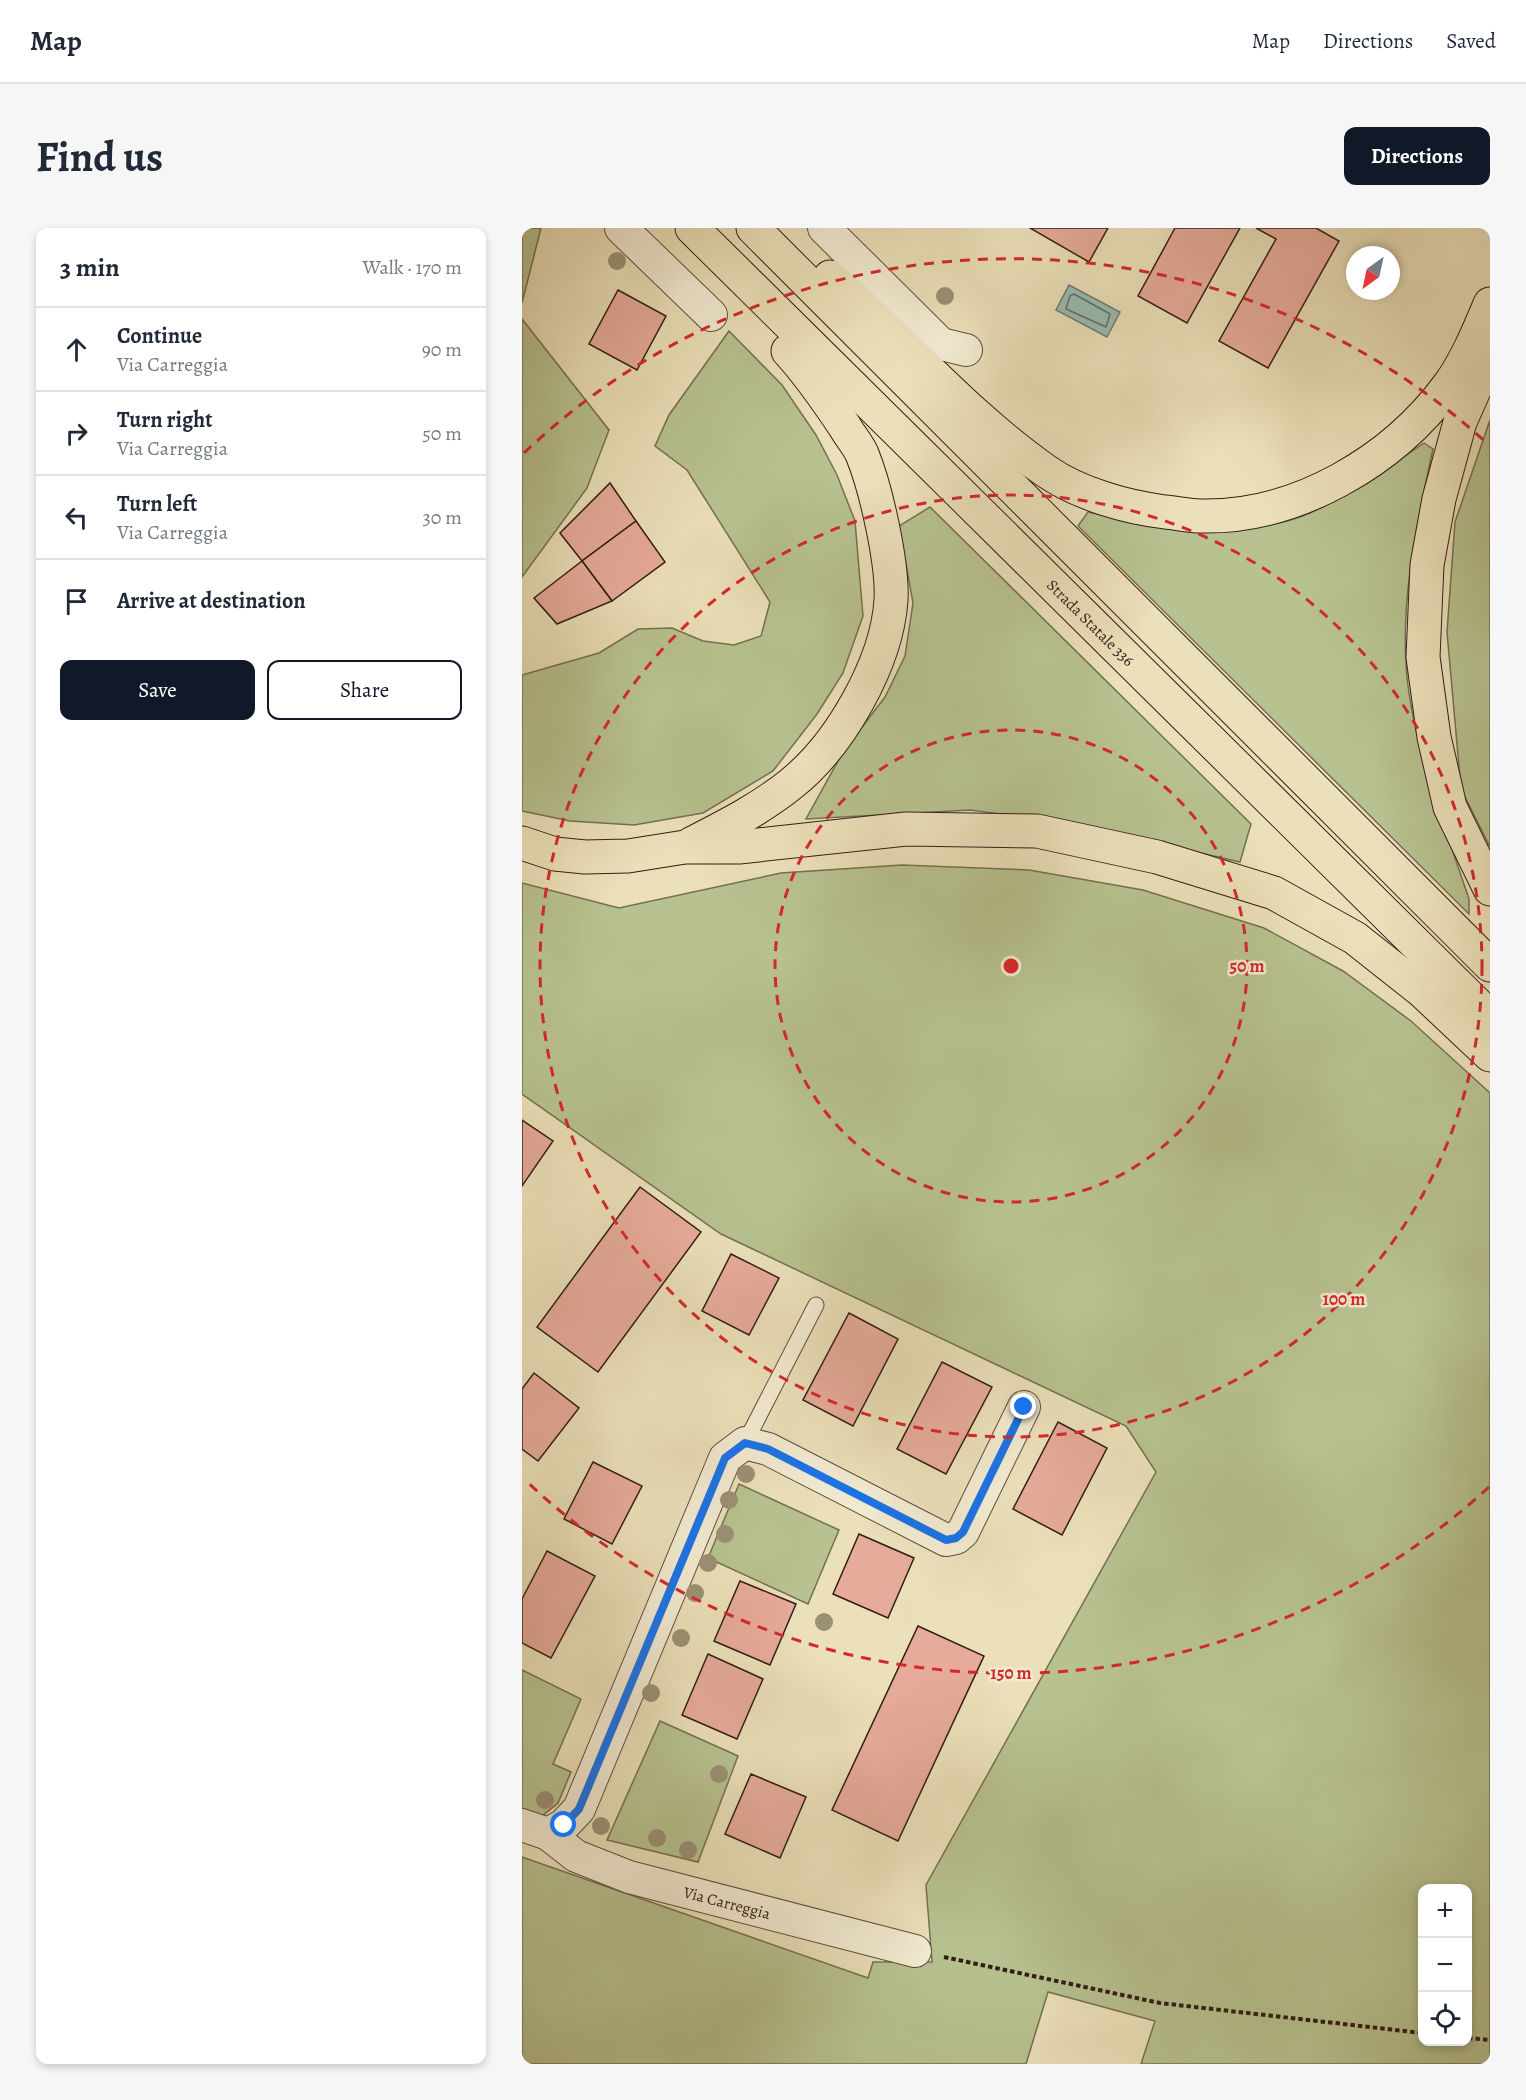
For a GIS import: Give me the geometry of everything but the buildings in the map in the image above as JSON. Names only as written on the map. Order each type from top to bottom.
[{"type":"highway","points":[[680,228],[816,382],[862,453],[885,538],[891,600],[883,641],[870,676],[845,725],[793,782],[749,815],[685,847]]},
{"type":"highway","name":"Strada Statale 336","points":[[692,228],[1490,1017]]},
{"type":"highway","points":[[753,228],[1490,965]]},
{"type":"highway","points":[[773,228],[874,315],[973,412],[1047,472],[1087,491],[1138,508],[1201,516],[1239,513],[1284,503],[1319,490],[1359,470],[1409,430],[1450,384],[1490,304]]},
{"type":"highway","points":[[1490,354],[1460,422],[1439,499],[1427,565],[1423,657],[1434,737],[1450,807],[1490,889]]},
{"type":"highway","points":[[522,843],[555,854],[585,857],[627,856],[685,847],[739,847],[906,829],[1037,831],[1157,857],[1274,893],[1355,938],[1422,991],[1490,1055]]},
{"type":"street","points":[[621,228],[711,315]]},
{"type":"street","points":[[824,228],[941,344],[966,350]]},
{"type":"street","points":[[745,1443],[768,1449],[946,1540],[956,1538],[963,1532],[1024,1407]]},
{"type":"street","name":"Via Carreggia","points":[[535,1830],[564,1825],[579,1809],[725,1458],[745,1443]]},
{"type":"street","name":"Via Carreggia","points":[[535,1830],[576,1856],[629,1877],[915,1951]]},
{"type":"lane","points":[[745,1443],[816,1305]]},
{"type":"path","points":[[915,1951],[1160,2002],[1418,2033]]},
{"type":"path","points":[[1472,2038],[1490,2040]]},
{"type":"green space","points":[[522,228],[541,228],[522,303]]},
{"type":"green space","points":[[522,319],[609,430],[587,488],[522,577]]},
{"type":"green space","points":[[729,331],[782,385],[816,435],[837,475],[855,521],[863,616],[843,673],[817,714],[773,771],[703,813],[634,825],[570,821],[522,811],[522,675],[599,653],[638,629],[672,628],[703,641],[734,645],[761,636],[770,602],[687,470],[655,446],[669,415]]},
{"type":"green space","points":[[1490,420],[1490,847],[1461,789],[1447,632],[1455,522]]},
{"type":"green space","points":[[1424,443],[1433,449],[1410,570],[1405,632],[1406,663],[1409,693],[1420,745],[1434,797],[1469,899],[1469,914],[1078,526],[1088,512],[1170,526],[1200,528],[1258,527],[1285,522],[1310,513],[1339,498]]},
{"type":"green space","points":[[930,507],[1251,824],[1240,862],[1070,823],[970,810],[806,819],[843,752],[885,697],[905,656],[913,603],[899,526]]},
{"type":"green space","points":[[902,865],[1029,870],[1143,890],[1264,928],[1343,971],[1411,1021],[1490,1093],[1490,2064],[1141,2064],[1155,2021],[1048,1992],[1026,2064],[522,2064],[522,1857],[868,1978],[873,1962],[932,1962],[926,1885],[1156,1472],[1126,1426],[721,1234],[522,1094],[522,883],[619,908],[781,873]]},
{"type":"green space","points":[[739,1484],[839,1530],[808,1604],[708,1558]]},
{"type":"green space","points":[[522,1670],[581,1699],[553,1764],[571,1772],[558,1803],[537,1820],[522,1813]]},
{"type":"green space","points":[[660,1721],[738,1756],[698,1862],[607,1840]]},
{"type":"water","points":[[1069,285],[1120,312],[1107,337],[1056,310]]},
{"type":"route","points":[[564,1825],[579,1809],[725,1458],[745,1443],[768,1449],[946,1540],[956,1538],[963,1532],[1024,1407]]}]
